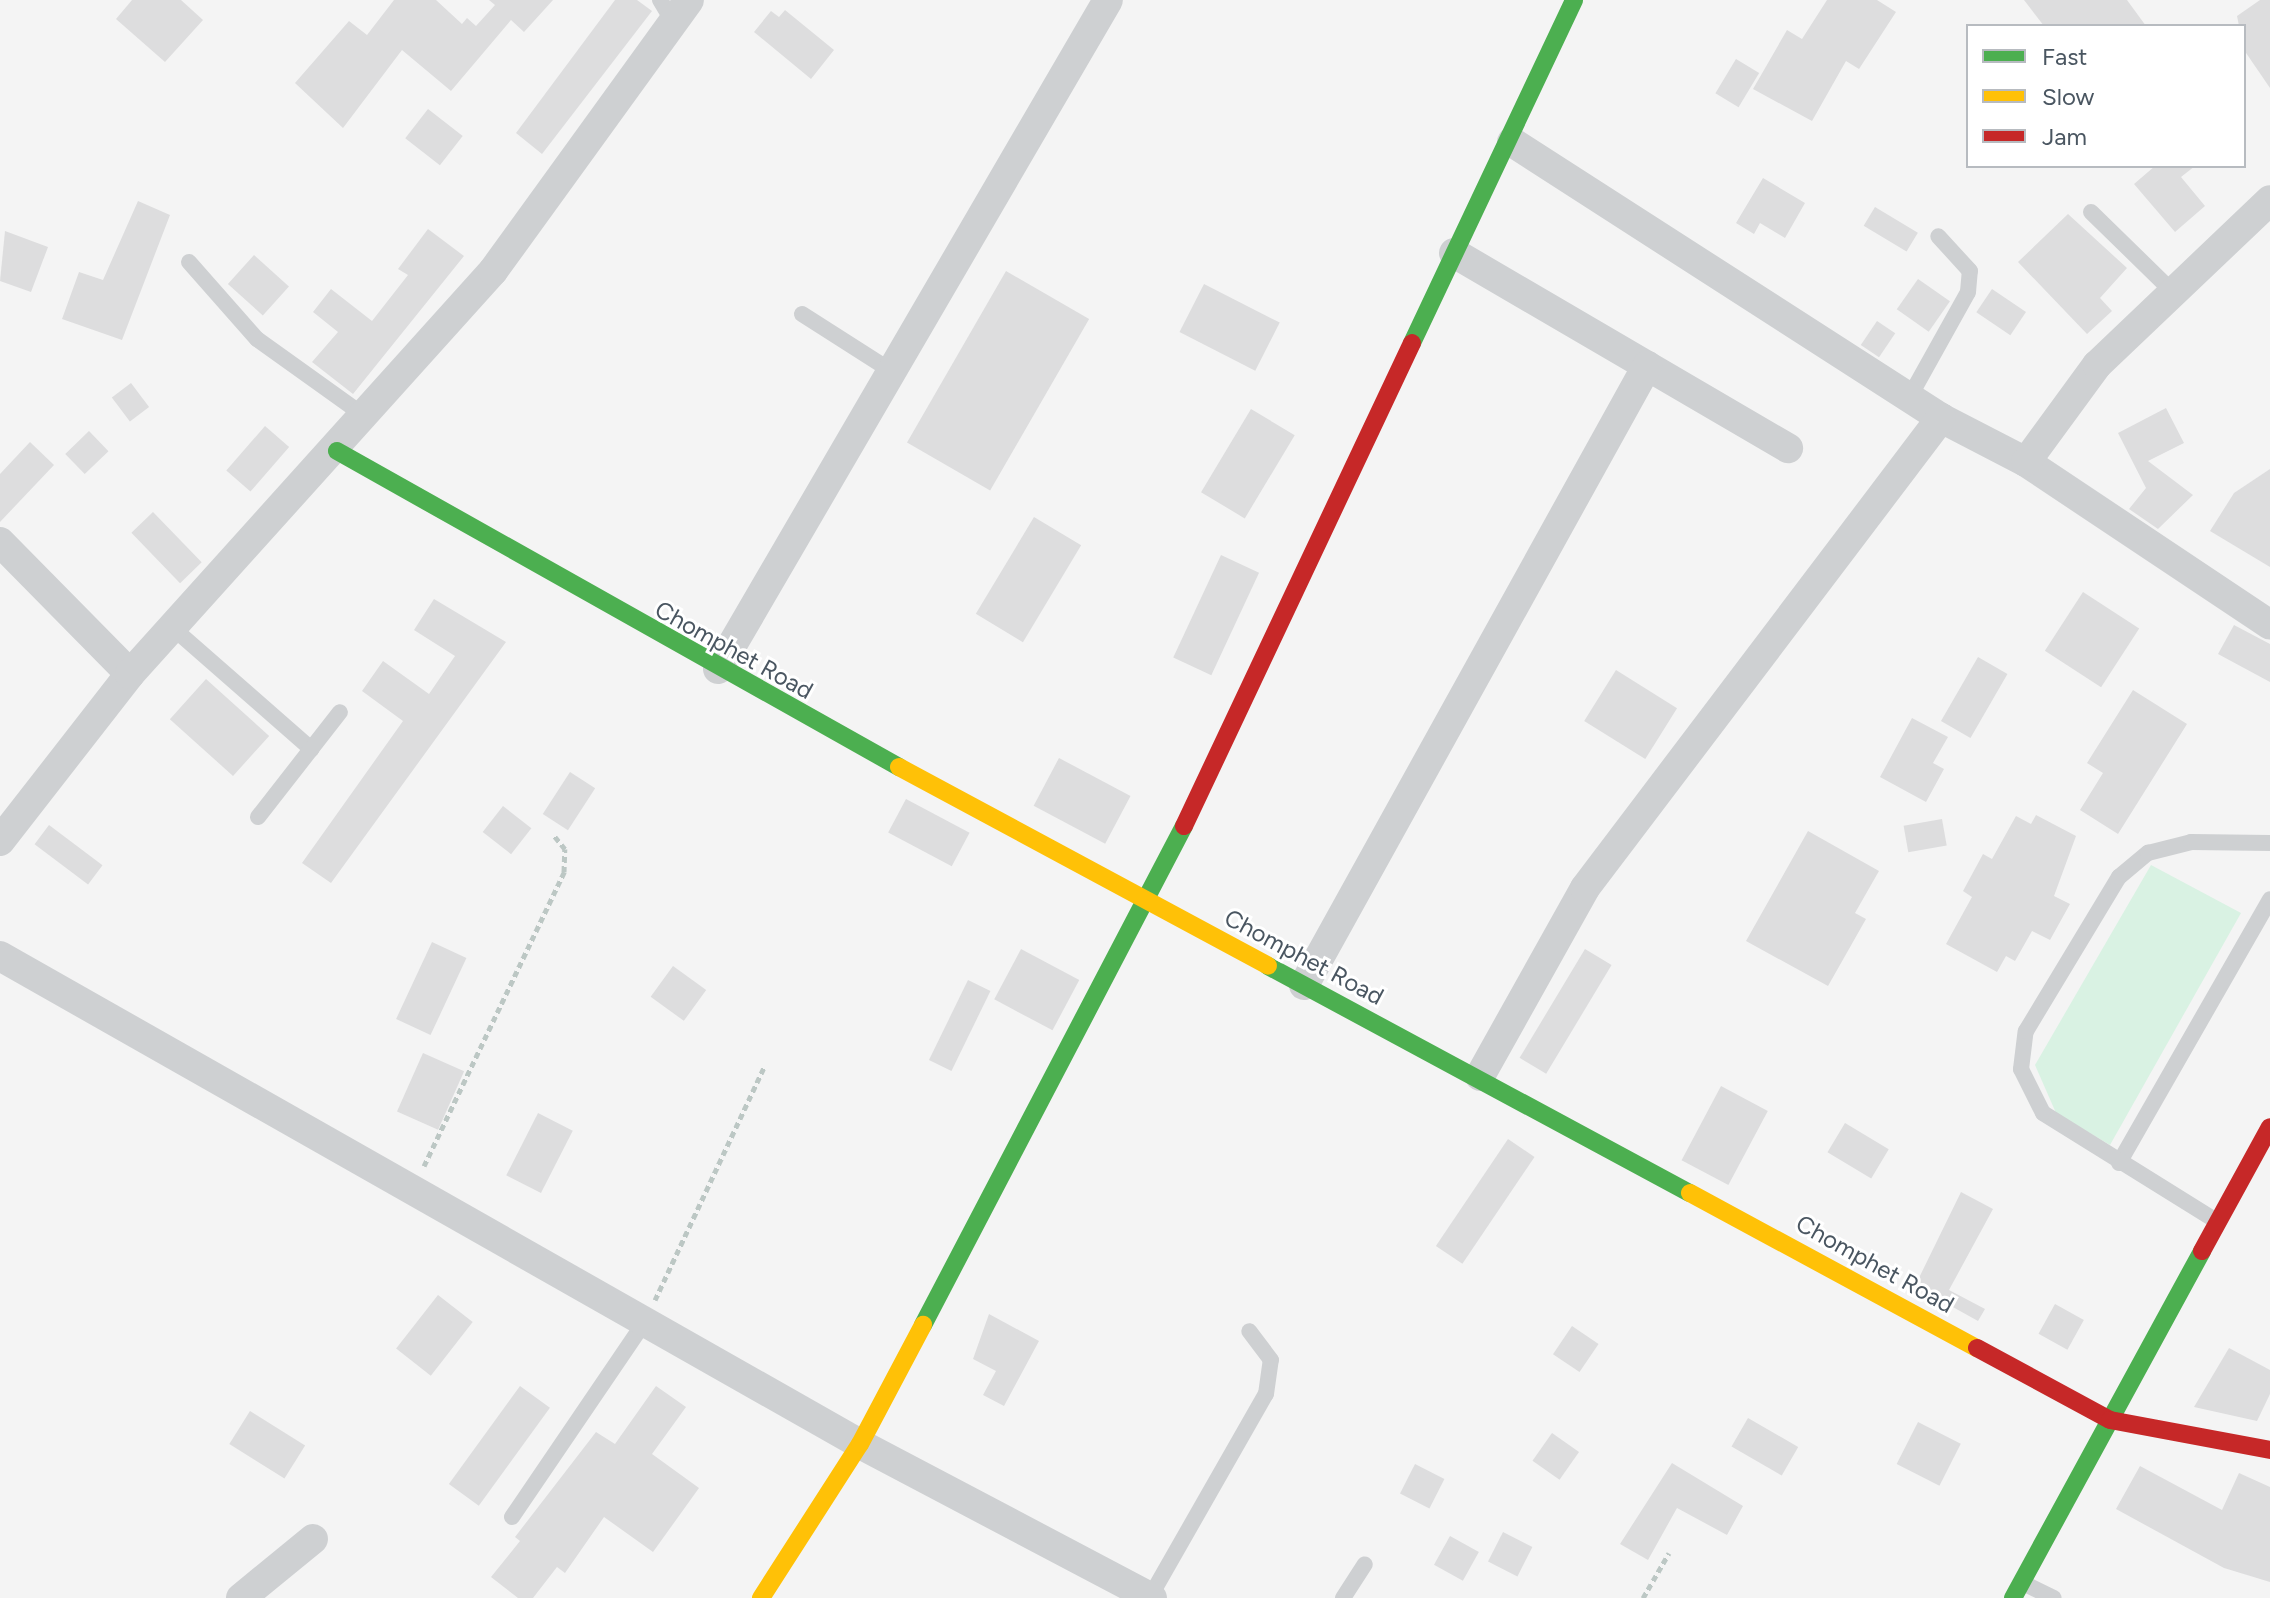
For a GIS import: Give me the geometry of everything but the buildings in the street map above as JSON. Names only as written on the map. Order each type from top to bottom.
[{"type":"street","points":[[718,669],[1108,0]]},
{"type":"street","points":[[761,1598],[860,1444],[1149,901],[1454,253],[1512,142],[1564,4]]},
{"type":"street","points":[[0,841],[130,674],[337,451],[493,271],[674,7]]},
{"type":"street","points":[[1512,142],[1941,418],[2026,462],[2270,625]]},
{"type":"street","points":[[2026,462],[2097,365],[2270,200]]},
{"type":"street","points":[[1454,253],[1788,448]]},
{"type":"street","points":[[1304,985],[1647,366]]},
{"type":"street","points":[[1480,1076],[1585,888],[1941,418]]},
{"type":"street","name":"Chomphet Road","points":[[337,451],[718,669],[1304,985],[1480,1076],[2110,1420],[2270,1450]]},
{"type":"street","points":[[0,542],[130,674]]},
{"type":"street","points":[[0,956],[860,1444],[1151,1598]]},
{"type":"street","points":[[2018,1590],[2270,1127]]},
{"type":"street","points":[[241,1598],[313,1539]]},
{"type":"lane","points":[[2091,212],[2172,291]]},
{"type":"lane","points":[[1909,398],[1968,292],[1970,271],[1938,236]]},
{"type":"lane","points":[[189,262],[257,339],[366,417]]},
{"type":"lane","points":[[802,314],[891,371]]},
{"type":"lane","points":[[173,628],[311,749]]},
{"type":"lane","points":[[258,817],[340,712]]},
{"type":"lane","points":[[2218,1222],[2043,1113],[2021,1069],[2026,1031],[2119,877],[2148,853],[2191,842],[2270,843]]},
{"type":"lane","points":[[2119,1163],[2270,899]]},
{"type":"lane","points":[[512,1517],[646,1320]]},
{"type":"lane","points":[[1151,1598],[1266,1394],[1271,1360],[1249,1331]]},
{"type":"lane","points":[[1343,1598],[1365,1564]]},
{"type":"lane","points":[[2018,1590],[2054,1598]]},
{"type":"path","points":[[413,1189],[564,872],[565,849],[553,834]]},
{"type":"path","points":[[646,1320],[765,1065]]},
{"type":"path","points":[[1643,1598],[1669,1553]]},
{"type":"green space","points":[[2151,865],[2241,913],[2110,1145],[2056,1113],[2035,1065]]},
{"type":"traffic: fast","points":[[1412,343],[1574,0]]},
{"type":"traffic: fast","points":[[337,451],[899,767]]},
{"type":"traffic: fast","points":[[923,1325],[1184,826]]},
{"type":"traffic: fast","points":[[1268,966],[1690,1193]]},
{"type":"traffic: fast","points":[[2013,1598],[2202,1251]]},
{"type":"traffic: slow","points":[[899,767],[1268,966]]},
{"type":"traffic: slow","points":[[1690,1193],[1977,1348]]},
{"type":"traffic: slow","points":[[761,1598],[860,1444],[923,1325]]},
{"type":"traffic: jam","points":[[1184,826],[1412,343]]},
{"type":"traffic: jam","points":[[2202,1251],[2270,1127]]},
{"type":"traffic: jam","points":[[1977,1348],[2110,1420],[2270,1450]]}]
